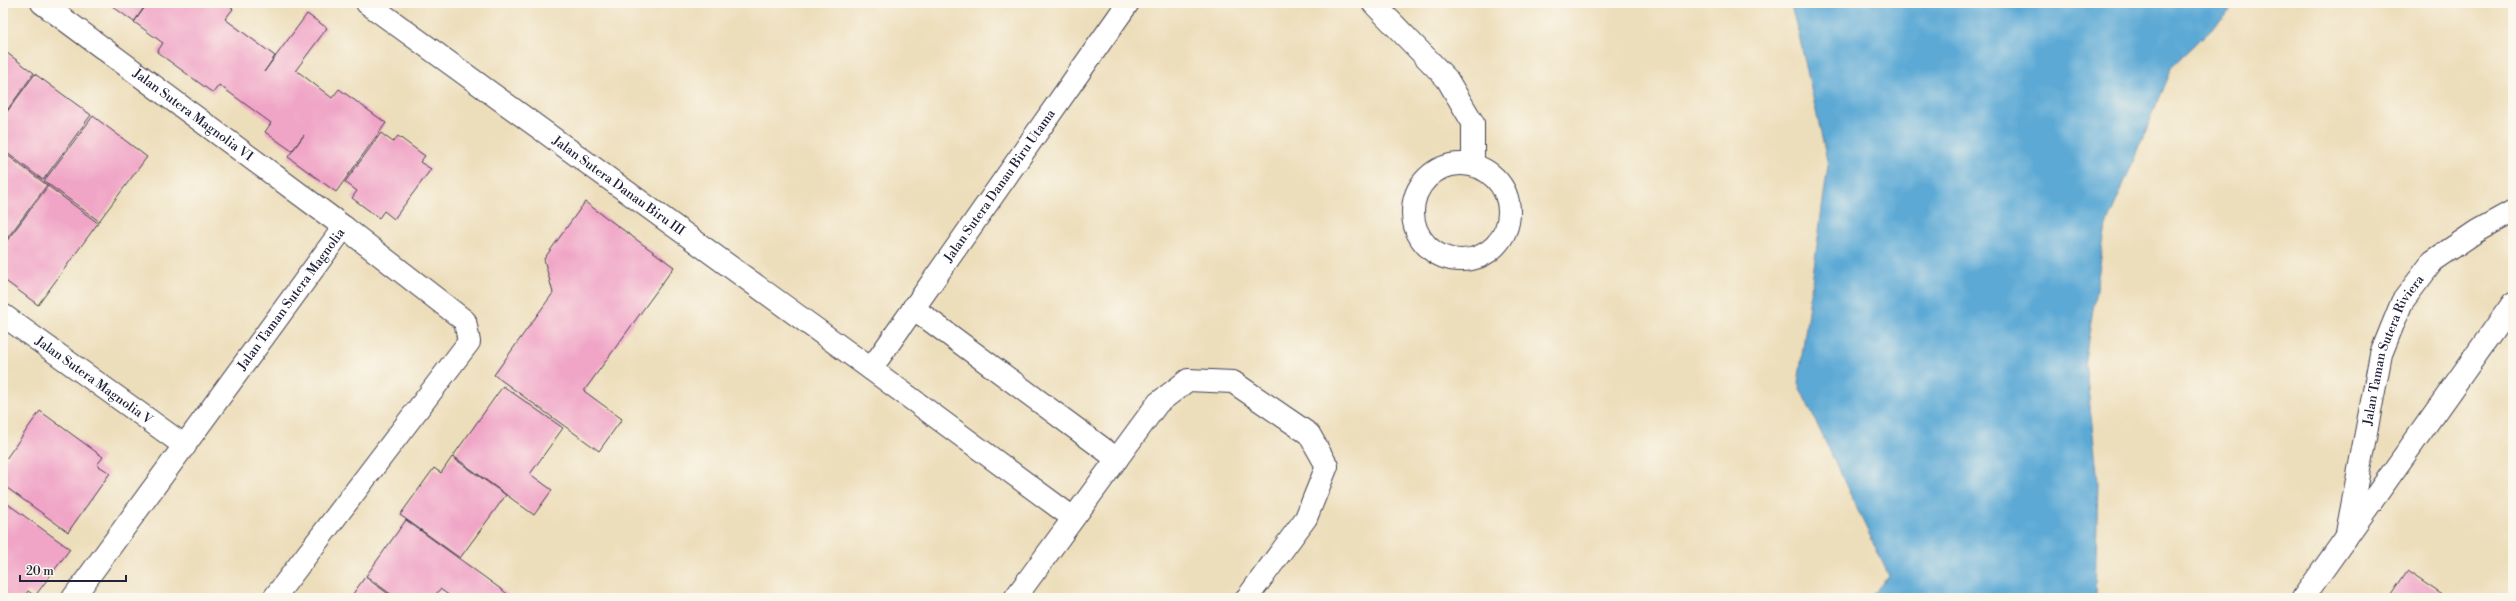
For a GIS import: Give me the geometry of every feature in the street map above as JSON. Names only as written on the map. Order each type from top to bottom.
[{"type":"street","name":"Jalan Sutera Magnolia VI","points":[[42,3],[344,227]]},
{"type":"street","name":"Jalan Sutera Danau Biru III","points":[[367,3],[871,369],[1073,518]]},
{"type":"street","name":"Jalan Sutera Danau Biru Utama","points":[[871,369],[1128,3]]},
{"type":"street","points":[[1374,3],[1447,79],[1473,122],[1473,164]]},
{"type":"street","points":[[1473,164],[1495,177],[1509,198],[1509,224],[1497,246],[1475,259],[1449,260],[1427,247],[1420,236],[1414,226],[1413,200],[1426,178],[1447,165],[1473,164]]},
{"type":"street","name":"Jalan Taman Sutera Riviera","points":[[2346,538],[2381,354],[2402,302],[2433,261],[2477,231],[2513,211]]},
{"type":"street","name":"Jalan Taman Sutera Magnolia","points":[[73,598],[344,227],[466,322],[469,342],[274,598]]},
{"type":"street","points":[[913,308],[1117,459]]},
{"type":"street","name":"Jalan Taman Sutera Riviera","points":[[2303,598],[2512,308]]},
{"type":"street","name":"Jalan Sutera Magnolia V","points":[[3,315],[185,446]]},
{"type":"street","points":[[1015,598],[1158,403],[1188,380],[1234,382],[1309,434],[1327,466],[1306,518],[1247,598]]},
{"type":"water","points":[[1790,3],[2238,3],[2173,66],[2106,226],[2085,360],[2098,481],[2095,598],[1869,598],[1889,576],[1798,384],[1828,165],[1799,35]]},
{"type":"building","points":[[108,3],[147,3],[134,22]]},
{"type":"building","points":[[148,3],[225,3],[233,9],[225,19],[275,56],[264,72],[307,14],[327,28],[296,70],[332,98],[339,89],[386,123],[336,192],[288,157],[304,135],[292,151],[265,132],[271,123],[241,101],[219,85],[213,93],[157,52],[163,43],[134,22]]},
{"type":"building","points":[[3,50],[34,73],[3,116]]},
{"type":"building","points":[[35,74],[91,115],[43,180],[3,150],[3,117]]},
{"type":"building","points":[[93,116],[147,157],[99,221],[44,181]]},
{"type":"building","points":[[381,133],[393,142],[398,136],[425,156],[420,162],[431,169],[394,219],[384,211],[379,218],[352,198],[357,191],[345,182]]},
{"type":"building","points":[[3,152],[47,185],[3,244]]},
{"type":"building","points":[[48,186],[98,223],[38,305],[3,279],[3,246]]},
{"type":"building","points":[[585,202],[674,267],[584,391],[622,419],[599,451],[494,375],[553,293],[544,259]]},
{"type":"building","points":[[503,386],[563,428],[530,474],[552,490],[534,515],[453,456]]},
{"type":"building","points":[[40,411],[103,457],[97,465],[110,473],[68,532],[3,485],[3,463]]},
{"type":"building","points":[[452,457],[506,495],[460,558],[400,515],[434,468],[441,473]]},
{"type":"building","points":[[5,502],[70,549],[35,596],[28,591],[23,598],[3,598],[3,505]]},
{"type":"building","points":[[406,520],[509,595],[506,598],[453,598],[440,589],[433,598],[396,598],[366,576]]},
{"type":"building","points":[[2407,571],[2447,598],[2389,598]]},
{"type":"building","points":[[365,577],[394,598],[350,598]]}]
